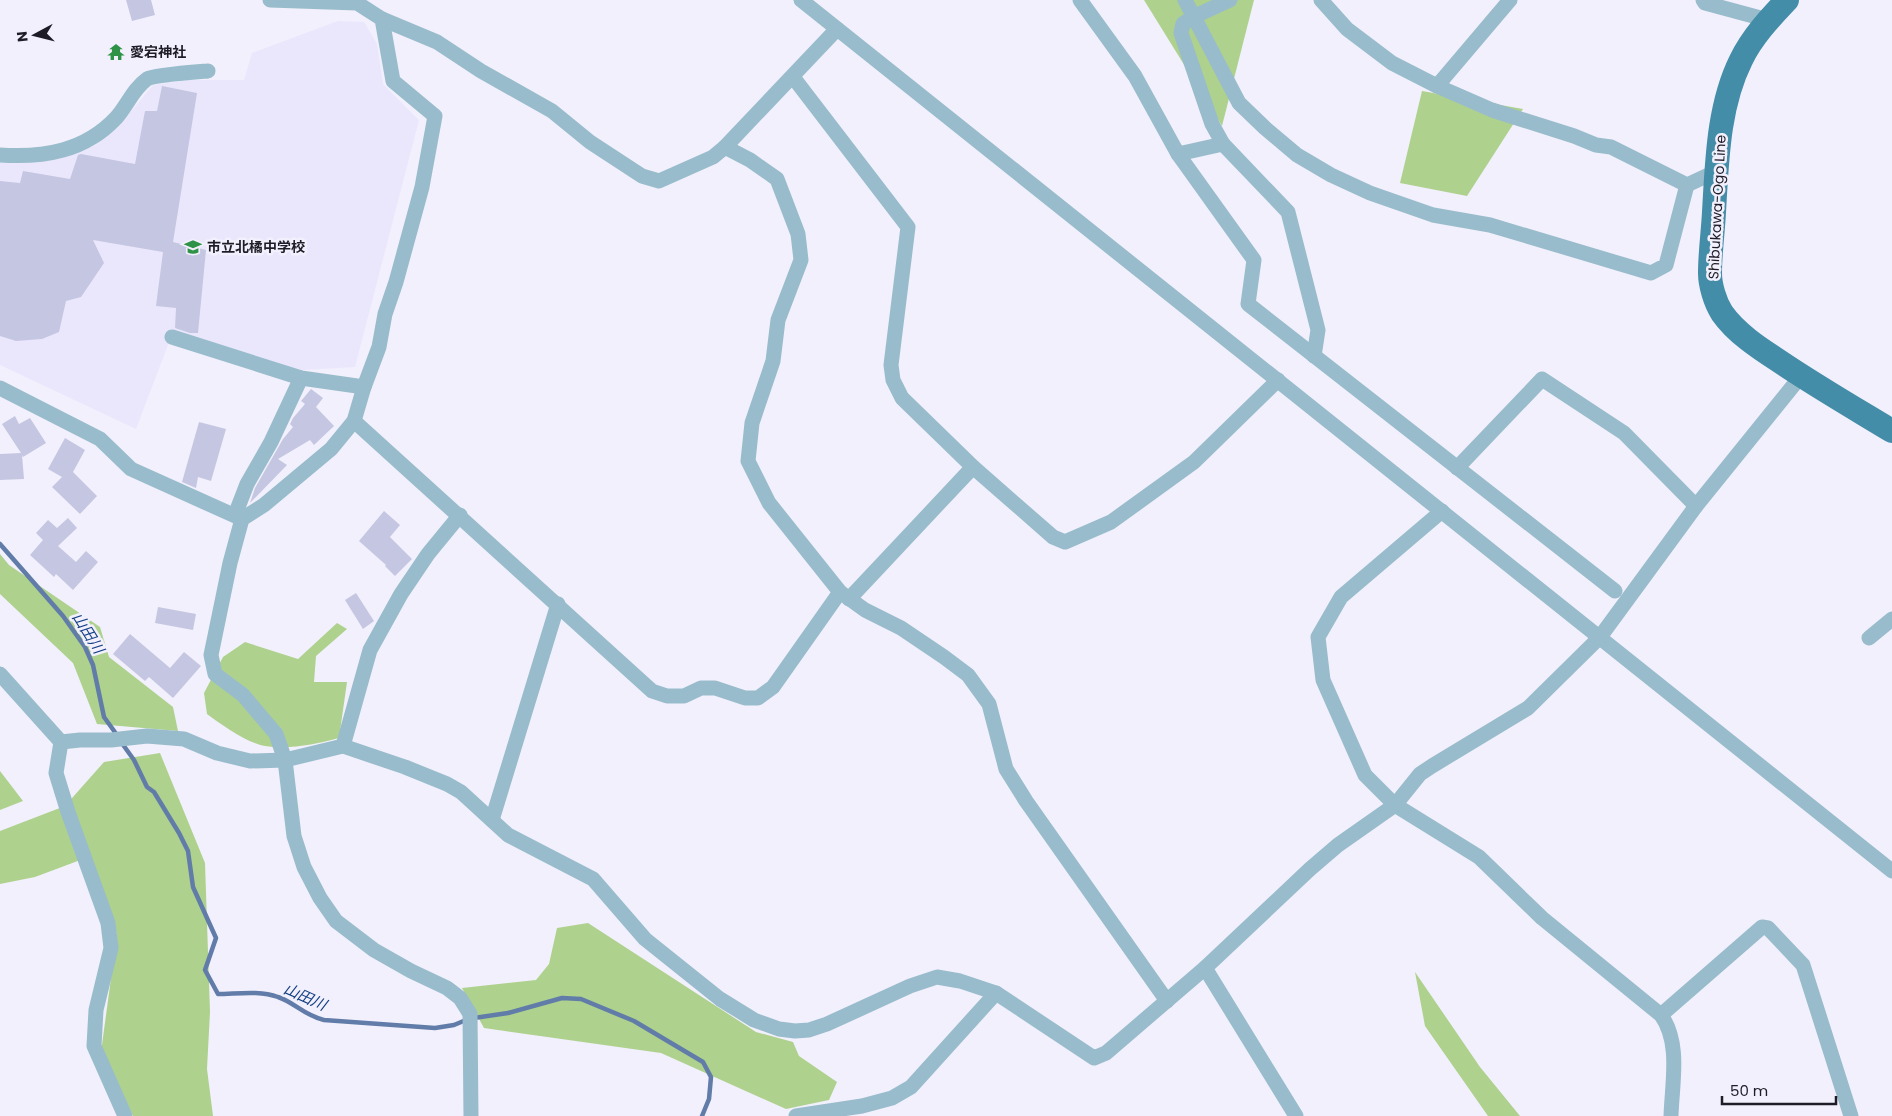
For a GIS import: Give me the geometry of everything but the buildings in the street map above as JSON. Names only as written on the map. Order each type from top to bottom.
[{"type":"main road","name":"Shibukawa-Ogo Line","points":[[1787,0],[1768,20],[1741,60],[1730,90],[1721,126],[1716,171],[1710,274],[1714,294],[1721,312],[1735,328],[1754,344],[1801,376],[1892,431]]},
{"type":"street","points":[[270,0],[357,3],[382,19],[437,42],[481,71],[552,111],[590,142],[642,176],[659,181],[713,157],[725,147],[837,29]]},
{"type":"street","points":[[801,0],[1892,871]]},
{"type":"street","points":[[1080,0],[1135,76],[1178,154],[1254,260],[1248,304],[1615,592]]},
{"type":"street","points":[[1185,0],[1239,103],[1265,128],[1297,155],[1331,175],[1370,193],[1432,215],[1490,225],[1651,273],[1666,265],[1687,185],[1716,171]]},
{"type":"street","points":[[1230,0],[1193,17],[1183,24],[1180,33],[1212,124],[1223,144],[1288,212],[1318,330],[1314,356]]},
{"type":"street","points":[[1321,0],[1346,29],[1377,52],[1392,63],[1437,86],[1492,110],[1574,136],[1596,145],[1611,147],[1687,185]]},
{"type":"street","points":[[1437,86],[1510,0]]},
{"type":"street","points":[[1703,0],[1705,4],[1768,20]]},
{"type":"street","points":[[0,388],[100,439],[131,469],[239,517],[264,505],[331,449],[354,421],[379,347],[385,314],[396,282],[422,187],[435,116],[393,81],[382,19]]},
{"type":"street","points":[[0,156],[54,154],[88,141],[116,118],[131,95],[148,78],[208,71]]},
{"type":"street","points":[[793,76],[908,227],[891,365],[893,380],[902,398],[973,467],[1053,537],[1065,542],[1111,522],[1194,462],[1278,380]]},
{"type":"street","points":[[1178,154],[1223,144]]},
{"type":"street","points":[[725,147],[750,160],[777,179],[798,234],[801,260],[778,320],[773,361],[752,423],[748,462],[769,503],[844,596],[865,610],[901,628],[968,676],[990,704],[1006,769],[1026,801],[1167,1001]]},
{"type":"street","points":[[172,337],[301,378],[364,388]]},
{"type":"street","points":[[61,742],[147,736],[184,740],[217,753],[250,761],[286,760],[343,746],[405,767],[447,784],[461,792],[508,834],[593,879],[645,939],[720,1000],[754,1020],[795,1031],[809,1030],[827,1024],[910,986],[938,977],[960,981],[996,993],[1094,1058],[1106,1053],[1205,968],[1338,845],[1395,805],[1420,774],[1528,708],[1600,637],[1696,506],[1801,376]]},
{"type":"street","points":[[301,378],[271,442],[246,484],[211,655],[215,674],[242,695],[276,734],[286,760],[294,836],[304,867],[320,898],[336,921],[374,950],[411,971],[447,988],[460,998],[470,1014],[472,1116]]},
{"type":"street","points":[[1457,468],[1542,379],[1624,433],[1696,506]]},
{"type":"street","points":[[354,421],[460,514],[652,691],[667,696],[684,696],[701,688],[715,688],[745,698],[758,698],[774,687],[844,596],[973,467]]},
{"type":"street","points":[[1442,512],[1341,597],[1318,637],[1323,680],[1364,775],[1395,805],[1479,857],[1542,918],[1661,1015],[1669,1026],[1673,1041],[1671,1116]]},
{"type":"street","points":[[343,746],[370,650],[401,594],[428,554],[460,514]]},
{"type":"street","points":[[492,820],[558,604]]},
{"type":"street","points":[[1869,638],[1892,619]]},
{"type":"street","points":[[0,674],[61,742]]},
{"type":"street","points":[[61,742],[56,773],[108,923],[111,948],[96,1010],[94,1046],[125,1116]]},
{"type":"street","points":[[1661,1015],[1762,927],[1768,928],[1803,965],[1851,1116]]},
{"type":"street","points":[[1205,968],[1296,1116]]},
{"type":"street","points":[[796,1116],[862,1106],[892,1098],[911,1087],[996,993]]},
{"type":"shaded area","name":"市立北橘中学校","points":[[338,21],[364,22],[377,44],[383,84],[419,120],[355,367],[303,370],[285,368],[175,333],[168,345],[136,429],[0,365],[0,162],[67,156],[96,145],[128,115],[153,85],[188,80],[244,80],[252,53]]},
{"type":"green space","points":[[1144,0],[1254,0],[1222,126]]},
{"type":"green space","points":[[1422,91],[1523,109],[1467,196],[1400,183]]},
{"type":"green space","points":[[0,554],[9,565],[100,627],[109,657],[173,707],[178,731],[97,724],[73,663],[0,594]]},
{"type":"green space","points":[[337,623],[347,629],[316,656],[314,682],[347,682],[339,738],[293,747],[265,746],[243,737],[207,714],[204,693],[223,657],[245,642],[298,659]]},
{"type":"green space","points":[[160,753],[205,863],[210,1012],[207,1069],[213,1116],[133,1116],[101,1052],[117,934],[91,856],[35,877],[0,884],[0,831],[65,806],[104,762]]},
{"type":"green space","points":[[0,771],[23,801],[0,810]]},
{"type":"green space","points":[[588,923],[756,1032],[793,1042],[799,1056],[837,1082],[829,1100],[786,1109],[661,1053],[484,1028],[462,988],[536,980],[549,964],[557,928]]},
{"type":"green space","points":[[1415,972],[1480,1067],[1520,1116],[1488,1116],[1425,1026]]},
{"type":"waterway","name":"山田川","points":[[0,544],[63,616],[85,647],[93,665],[104,717],[117,735]]},
{"type":"waterway","name":"山田川","points":[[121,742],[134,760],[147,787],[154,792],[188,851],[193,887],[216,938],[205,970],[218,994],[255,993],[271,995],[284,999],[310,1015],[324,1020],[435,1028],[454,1025],[466,1020]]},
{"type":"waterway","name":"山田川","points":[[474,1018],[508,1013],[562,998],[581,999],[634,1021],[703,1062],[711,1077],[709,1099],[702,1116]]},
{"type":"place","name":"愛宕神社","points":[[116,52]]},
{"type":"place","name":"市立北橘中学校","points":[[193,247]]}]
